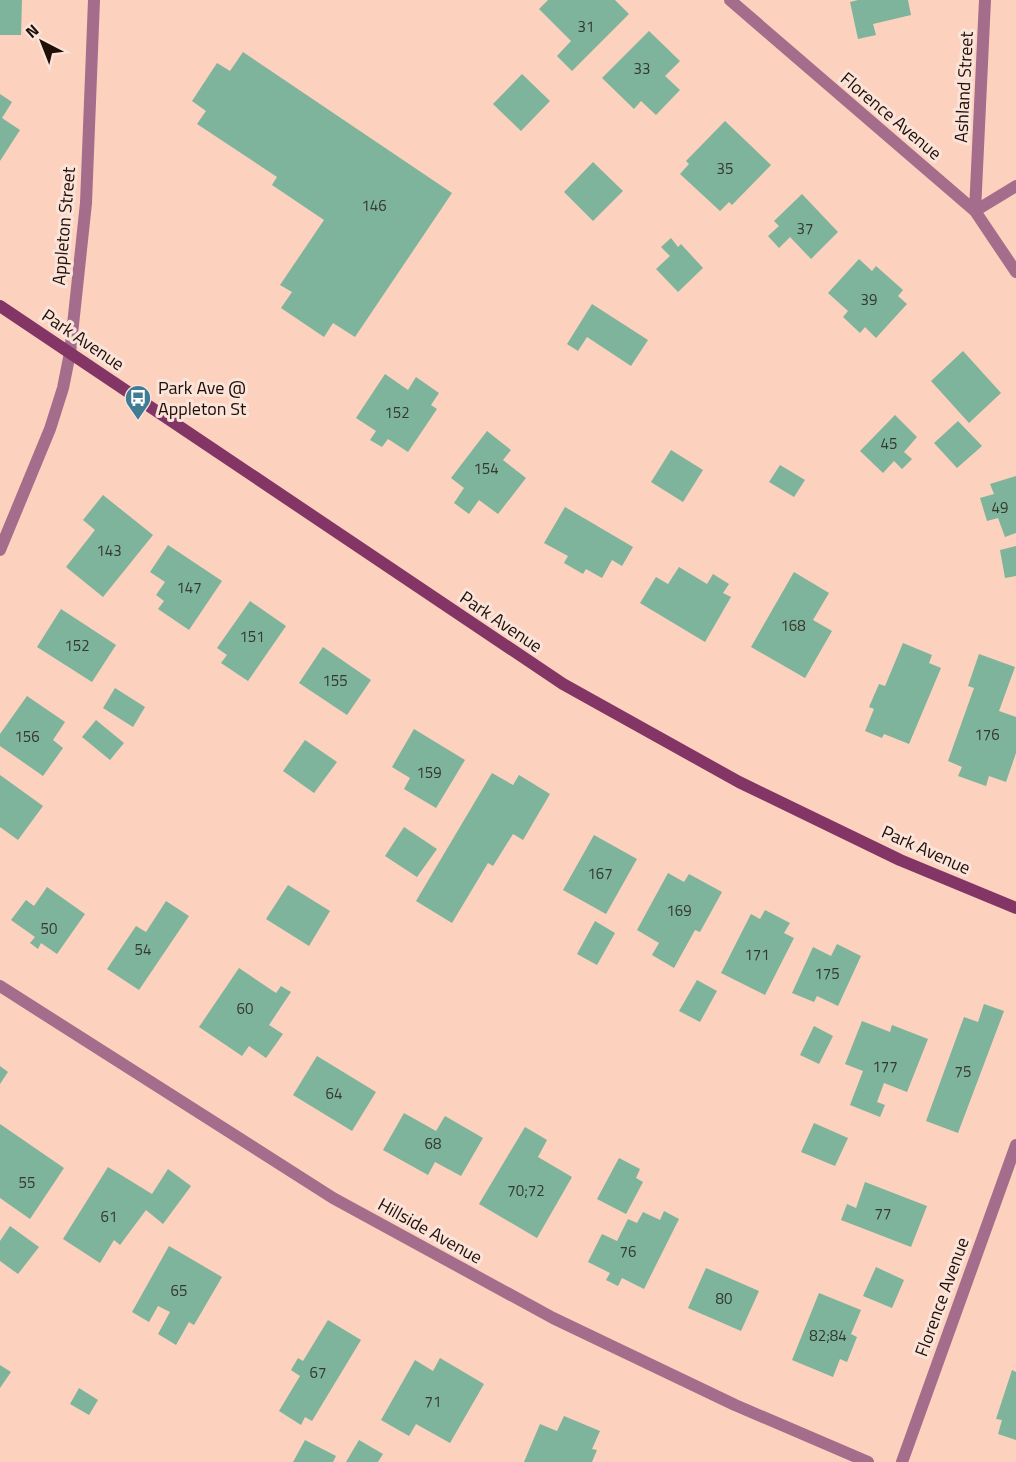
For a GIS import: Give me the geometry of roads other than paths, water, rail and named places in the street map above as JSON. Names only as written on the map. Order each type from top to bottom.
[{"type":"main road","name":"Park Avenue","points":[[0,306],[562,684],[739,782],[900,860],[1016,908]]},
{"type":"street","name":"Appleton Street","points":[[0,550],[50,429],[63,388],[70,353],[86,202],[94,0]]},
{"type":"street","name":"Florence Avenue","points":[[730,0],[975,211],[1016,272]]},
{"type":"street","name":"Ashland Street","points":[[975,211],[985,0]]},
{"type":"street","points":[[975,211],[1016,186]]},
{"type":"street","name":"Hillside Avenue","points":[[0,986],[333,1198],[553,1318],[735,1405],[868,1462]]},
{"type":"street","name":"Florence Avenue","points":[[902,1462],[1016,1145]]},
{"type":"place","name":"Park Ave @ Appleton St","points":[[138,421]]}]
